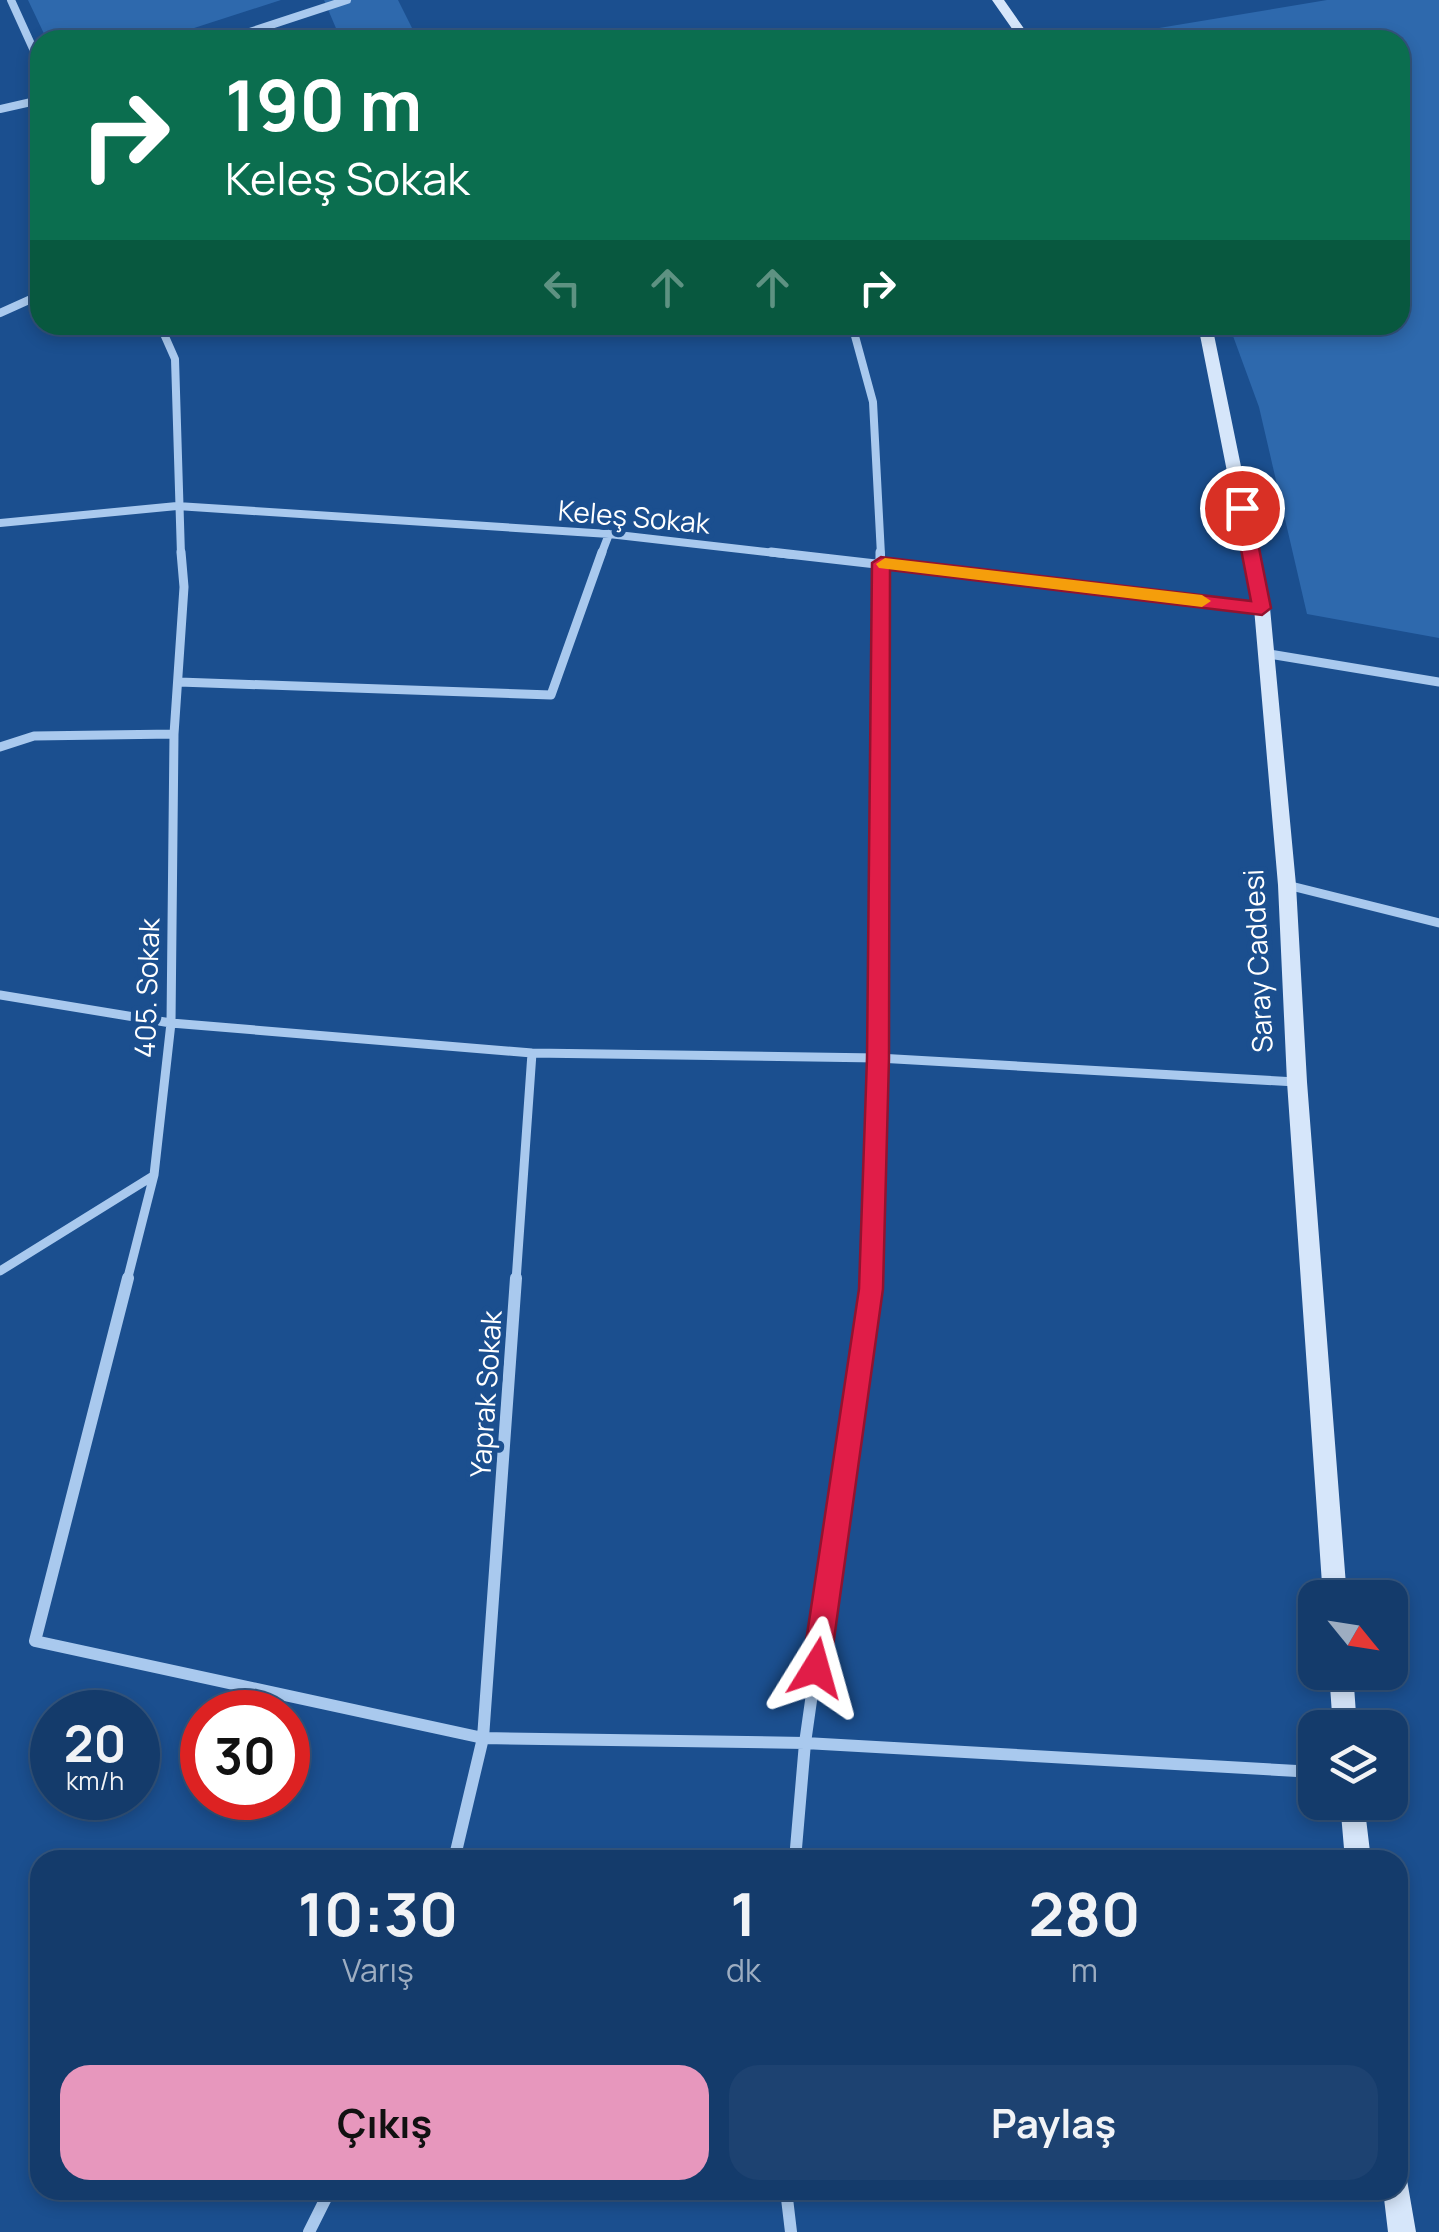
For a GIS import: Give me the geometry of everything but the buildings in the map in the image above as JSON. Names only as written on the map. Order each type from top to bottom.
[{"type":"main road","points":[[998,0],[1019,30]]},
{"type":"main road","name":"Saray Caddesi","points":[[1207,335],[1262,608],[1287,885],[1297,1082],[1334,1580]]},
{"type":"main road","points":[[1354,1820],[1357,1850]]},
{"type":"main road","points":[[1398,2200],[1402,2232]]},
{"type":"street","points":[[11,0],[30,42]]},
{"type":"street","points":[[256,30],[347,0]]},
{"type":"street","points":[[0,110],[30,102]]},
{"type":"street","points":[[0,313],[30,300]]},
{"type":"street","name":"405. Sokak","points":[[164,335],[175,360],[176,506],[184,587],[174,734],[171,1023],[154,1175],[35,1640],[482,1738]]},
{"type":"street","points":[[796,1850],[805,1744],[871,1289],[878,1058],[881,563],[873,402],[855,335]]},
{"type":"street","name":"Keleş Sokak","points":[[0,523],[176,506],[610,534],[1262,608]]},
{"type":"street","points":[[179,682],[550,695],[610,534]]},
{"type":"street","points":[[1264,652],[1439,682]]},
{"type":"street","points":[[0,746],[34,736],[174,734]]},
{"type":"street","points":[[1287,885],[1439,924]]},
{"type":"street","points":[[0,996],[171,1023],[532,1054],[878,1058],[1297,1082]]},
{"type":"street","name":"Yaprak Sokak","points":[[456,1850],[482,1738],[532,1054]]},
{"type":"street","points":[[0,1271],[154,1175]]},
{"type":"street","points":[[482,1738],[805,1744],[1298,1771]]},
{"type":"street","points":[[309,2232],[325,2200]]},
{"type":"street","points":[[787,2200],[791,2232]]},
{"type":"shaded area","points":[[28,0],[281,0],[188,30],[42,30]]},
{"type":"shaded area","points":[[324,0],[398,0],[413,30],[337,30]]},
{"type":"shaded area","points":[[1327,0],[1439,0],[1439,638],[1307,614],[1259,407],[1233,335],[1410,335],[1410,30],[1153,29]]},
{"type":"slow traffic","points":[[885,564],[1202,601]]},
{"type":"route","points":[[816,1668],[871,1289],[878,1058],[881,563],[1262,608],[1242,508]]}]
